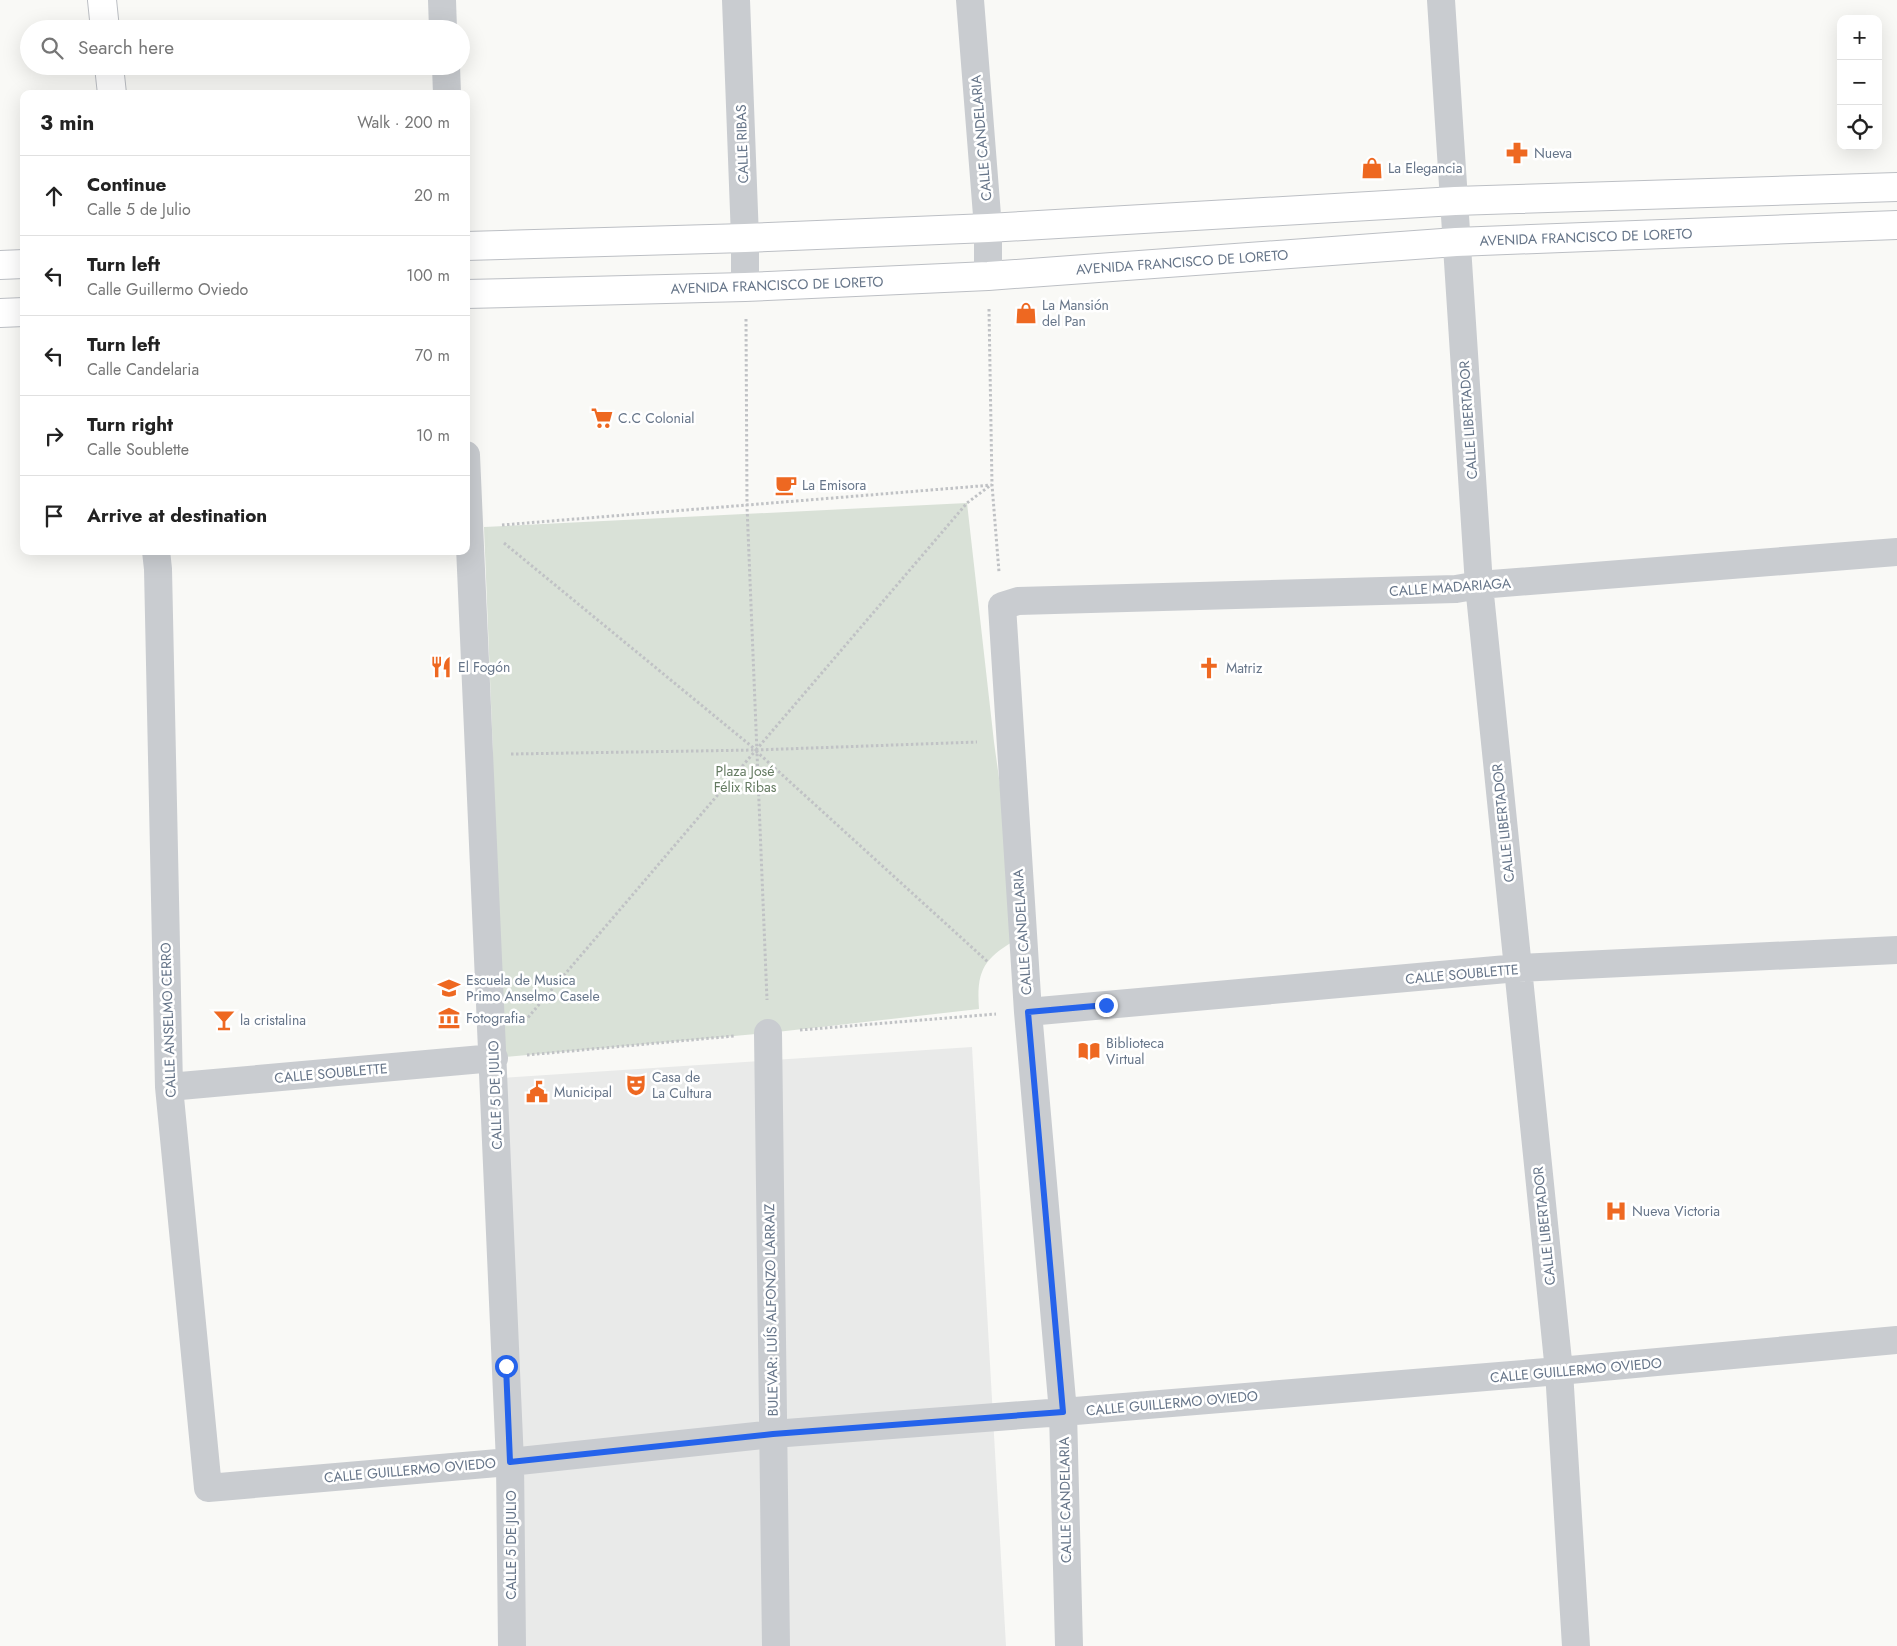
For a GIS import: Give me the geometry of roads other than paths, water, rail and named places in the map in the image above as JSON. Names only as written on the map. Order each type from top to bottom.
[{"type":"main road","points":[[102,0],[104,20]]},
{"type":"main road","points":[[110,75],[112,90]]},
{"type":"main road","points":[[470,246],[745,238],[988,228],[1455,201],[1897,187]]},
{"type":"main road","name":"AVENIDA FRANCISCO DE LORETO","points":[[470,294],[745,287],[988,276],[1456,242],[1897,225]]},
{"type":"main road","points":[[0,265],[20,264]]},
{"type":"main road","points":[[0,313],[20,312]]},
{"type":"street","points":[[442,0],[443,20]]},
{"type":"street","name":"CALLE RIBAS","points":[[736,0],[745,238],[745,287]]},
{"type":"street","name":"CALLE CANDELARIA","points":[[970,0],[988,228],[988,276]]},
{"type":"street","name":"CALLE LIBERTADOR","points":[[1441,0],[1479,585],[1559,1372],[1576,1646]]},
{"type":"street","points":[[446,75],[447,90]]},
{"type":"street","name":"CALLE 5 DE JULIO","points":[[470,541],[494,1058],[510,1462],[512,1646]]},
{"type":"street","name":"CALLE MADARIAGA","points":[[1002,606],[1018,601],[1456,589],[1479,585],[1897,552]]},
{"type":"street","name":"CALLE ANSELMO CERRO","points":[[156,555],[169,1087],[208,1488]]},
{"type":"street","name":"CALLE CANDELARIA","points":[[1002,606],[1028,1012],[1063,1412],[1069,1646]]},
{"type":"street","name":"CALLE SOUBLETTE","points":[[1028,1012],[1518,968],[1897,950]]},
{"type":"street","name":"BULEVAR: LUÍS ALFONZO LARRAIZ","points":[[768,1033],[776,1646]]},
{"type":"street","name":"CALLE SOUBLETTE","points":[[169,1087],[494,1058]]},
{"type":"street","name":"CALLE GUILLERMO OVIEDO","points":[[208,1488],[510,1462],[773,1434],[1559,1372],[1897,1340]]},
{"type":"place","name":"Nueva","points":[[1517,153]]},
{"type":"place","name":"La Elegancia","points":[[1372,168]]},
{"type":"place","name":"La Mansión del Pan","points":[[1026,313]]},
{"type":"place","name":"C.C Colonial","points":[[602,418]]},
{"type":"place","name":"La Emisora","points":[[786,485]]},
{"type":"place","name":"El Fogón","points":[[441,667]]},
{"type":"place","name":"Matriz","points":[[1209,668]]},
{"type":"place","name":"Escuela de Musica Primo Anselmo Casele","points":[[449,988]]},
{"type":"place","name":"Fotografia","points":[[449,1018]]},
{"type":"place","name":"la cristalina","points":[[224,1020]]},
{"type":"place","name":"Biblioteca Virtual","points":[[1089,1051]]},
{"type":"place","name":"Casa de La Cultura","points":[[636,1085]]},
{"type":"place","name":"Municipal","points":[[537,1092]]},
{"type":"place","name":"Nueva Victoria","points":[[1616,1211]]},
{"type":"park label","name":"Plaza José Félix Ribas","points":[[745,780]]}]
